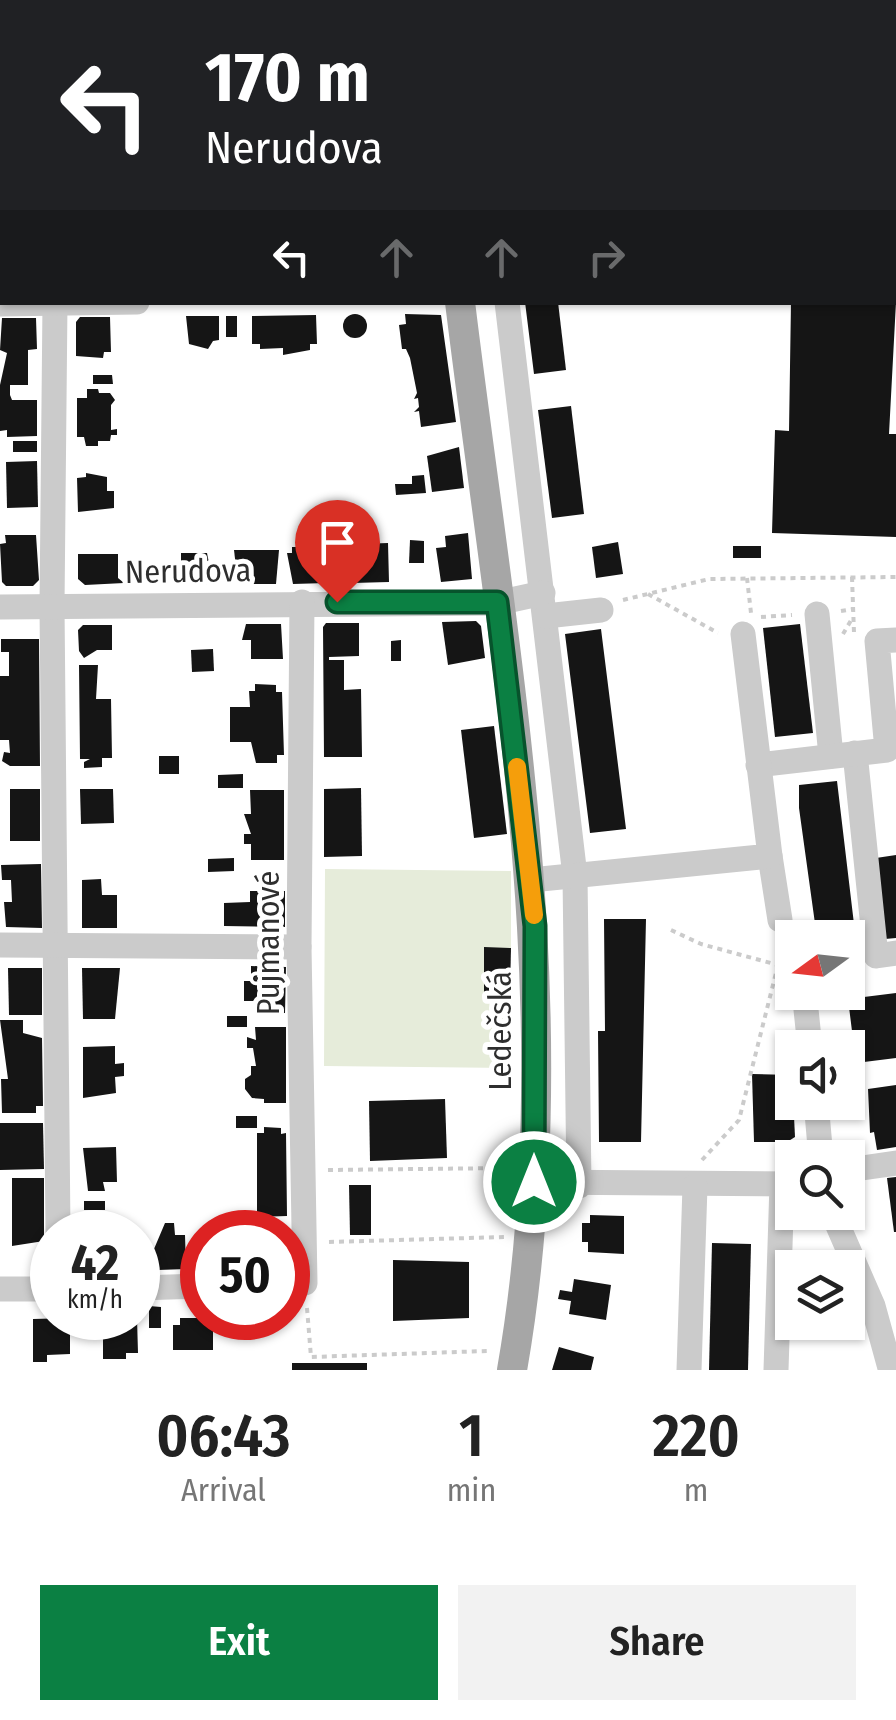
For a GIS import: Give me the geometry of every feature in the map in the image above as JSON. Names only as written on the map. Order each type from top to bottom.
[{"type":"main road","name":"Ledečská","points":[[460,305],[530,880],[535,964],[534,1175],[514,1360]]},
{"type":"street","points":[[55,305],[52,606],[58,1210]]},
{"type":"street","points":[[507,305],[575,876],[580,1186]]},
{"type":"street","name":"Pujmanové","points":[[302,602],[299,947],[304,1210]]},
{"type":"street","points":[[497,602],[601,610]]},
{"type":"street","name":"Nerudova","points":[[0,606],[497,602]]},
{"type":"street","points":[[817,614],[876,956],[896,953]]},
{"type":"street","points":[[746,633],[758,765],[783,920]]},
{"type":"street","points":[[758,765],[887,750],[886,641]]},
{"type":"street","points":[[530,880],[770,856]]},
{"type":"street","points":[[0,945],[299,947]]},
{"type":"street","points":[[865,1168],[896,1163]]},
{"type":"street","points":[[534,1175],[580,1186],[775,1184]]},
{"type":"street","points":[[689,1186],[690,1370]]},
{"type":"street","points":[[776,1370],[784,1230]]},
{"type":"street","points":[[840,1230],[873,1306],[890,1368]]},
{"type":"street","points":[[0,1289],[30,1290]]},
{"type":"path","points":[[852,578],[854,635],[860,642],[886,641]]},
{"type":"path","points":[[601,610],[603,605],[709,579],[896,578]]},
{"type":"path","points":[[648,594],[746,633],[817,614]]},
{"type":"path","points":[[671,930],[701,944],[775,965]]},
{"type":"path","points":[[689,1186],[683,1177],[739,1120],[775,978]]},
{"type":"path","points":[[303,1171],[534,1175]]},
{"type":"path","points":[[310,1243],[530,1236]]},
{"type":"path","points":[[308,1340],[311,1357],[514,1360]]},
{"type":"green space","points":[[325,869],[511,871],[511,948],[484,948],[484,991],[510,992],[510,1068],[324,1066]]},
{"type":"building","points":[[525,305],[558,305],[566,370],[534,374]]},
{"type":"building","points":[[791,305],[896,305],[889,434],[896,434],[896,537],[772,533],[775,430],[789,431]]},
{"type":"building","points":[[355,314],[364,317],[364,335],[355,338],[346,335],[343,326],[346,317]]},
{"type":"building","points":[[405,314],[441,315],[456,422],[421,427],[419,411],[414,412],[419,407],[418,398],[414,399],[417,393],[410,358],[402,349],[399,325],[406,324]]},
{"type":"building","points":[[316,315],[317,344],[310,344],[310,350],[283,355],[283,348],[260,349],[260,344],[252,344],[252,316]]},
{"type":"building","points":[[186,316],[219,316],[219,340],[213,341],[208,349],[189,344]]},
{"type":"building","points":[[226,316],[237,316],[237,337],[226,337]]},
{"type":"building","points":[[80,317],[110,317],[111,352],[104,352],[103,358],[76,356],[76,322]]},
{"type":"building","points":[[2,318],[36,318],[37,349],[28,350],[28,385],[10,385],[10,395],[12,400],[37,400],[37,436],[7,437],[7,430],[0,431],[0,385],[7,353],[0,350]]},
{"type":"building","points":[[93,375],[112,375],[113,384],[93,384]]},
{"type":"building","points":[[87,389],[110,393],[115,400],[111,405],[111,430],[117,429],[117,435],[111,435],[110,441],[98,441],[98,446],[86,446],[84,437],[77,437],[77,398],[87,398]]},
{"type":"building","points":[[571,406],[584,514],[552,518],[538,410]]},
{"type":"building","points":[[13,441],[37,441],[37,452],[13,452]]},
{"type":"building","points":[[459,447],[464,488],[432,492],[427,456]]},
{"type":"building","points":[[37,461],[38,507],[7,508],[6,462]]},
{"type":"building","points":[[86,473],[107,477],[107,491],[114,491],[114,508],[78,512],[77,478],[86,477]]},
{"type":"building","points":[[424,475],[426,493],[396,495],[395,484],[412,484],[412,476]]},
{"type":"building","points":[[326,520],[342,520],[342,568],[326,568],[326,583],[293,584],[287,553],[292,553],[292,547],[310,547],[310,553],[330,553]]},
{"type":"building","points":[[468,533],[472,579],[441,582],[436,548],[446,547],[445,536]]},
{"type":"building","points":[[5,535],[36,535],[39,580],[33,586],[6,586],[2,582],[0,544],[6,543]]},
{"type":"building","points":[[410,540],[424,541],[424,563],[409,563]]},
{"type":"building","points":[[618,542],[623,574],[596,578],[592,547]]},
{"type":"building","points":[[388,543],[389,582],[352,583],[353,549],[360,549],[360,544]]},
{"type":"building","points":[[733,546],[761,546],[761,558],[733,558]]},
{"type":"building","points":[[234,550],[279,550],[276,584],[238,584]]},
{"type":"building","points":[[181,553],[207,553],[213,584],[181,585]]},
{"type":"building","points":[[78,554],[118,554],[118,578],[124,583],[85,585],[78,579]]},
{"type":"building","points":[[476,621],[481,626],[485,658],[448,665],[442,622]]},
{"type":"building","points":[[326,623],[359,623],[359,656],[329,660],[344,660],[344,690],[361,689],[362,757],[324,757]]},
{"type":"building","points":[[246,624],[281,624],[283,659],[251,659],[251,640],[242,640]]},
{"type":"building","points":[[800,624],[813,733],[775,737],[763,628]]},
{"type":"building","points":[[83,625],[112,625],[112,650],[97,650],[84,658],[79,651],[78,630]]},
{"type":"building","points":[[601,629],[626,829],[590,833],[565,634]]},
{"type":"building","points":[[1,639],[39,639],[40,766],[10,766],[2,761],[4,752],[10,753],[9,740],[0,740],[0,676],[9,676],[9,652],[1,652]]},
{"type":"building","points":[[401,640],[401,661],[391,661],[391,641]]},
{"type":"building","points":[[213,649],[214,671],[192,672],[191,650]]},
{"type":"building","points":[[79,665],[98,665],[96,699],[111,699],[112,758],[102,758],[102,767],[84,768],[84,762],[90,759],[80,759]]},
{"type":"building","points":[[255,684],[276,685],[276,692],[282,692],[284,755],[277,755],[277,763],[256,763],[251,742],[230,742],[230,707],[250,707],[249,691],[255,691]]},
{"type":"building","points":[[494,726],[507,834],[474,838],[461,730]]},
{"type":"building","points":[[159,756],[179,756],[179,774],[159,774]]},
{"type":"building","points":[[243,774],[243,788],[218,788],[218,775]]},
{"type":"building","points":[[837,781],[854,920],[815,920],[799,785]]},
{"type":"building","points":[[361,788],[362,856],[324,857],[324,789]]},
{"type":"building","points":[[10,789],[40,789],[40,841],[10,841]]},
{"type":"building","points":[[80,789],[113,789],[114,823],[81,824]]},
{"type":"building","points":[[250,790],[284,790],[284,860],[251,860],[251,844],[244,844],[244,834],[251,834],[244,814],[251,814]]},
{"type":"building","points":[[896,855],[896,938],[885,939],[876,858]]},
{"type":"building","points":[[234,858],[234,871],[208,872],[208,859]]},
{"type":"building","points":[[41,864],[42,928],[6,927],[4,902],[12,902],[11,880],[2,880],[1,865]]},
{"type":"building","points":[[101,879],[102,895],[117,895],[117,928],[82,928],[82,880]]},
{"type":"building","points":[[250,891],[285,891],[285,927],[224,926],[224,903],[250,902]]},
{"type":"building","points":[[604,919],[646,919],[641,1142],[599,1142],[598,1031],[605,1031]]},
{"type":"building","points":[[484,947],[511,948],[510,992],[484,992]]},
{"type":"building","points":[[251,966],[286,967],[285,1013],[260,1014],[260,1001],[244,1001],[244,981],[251,981]]},
{"type":"building","points":[[8,968],[42,968],[42,1015],[9,1015]]},
{"type":"building","points":[[82,968],[120,968],[115,1019],[83,1019]]},
{"type":"building","points":[[896,993],[896,1058],[865,1062],[865,1030],[852,1030],[849,1010],[865,1010],[865,997]]},
{"type":"building","points":[[227,1016],[247,1016],[247,1027],[227,1027]]},
{"type":"building","points":[[0,1020],[23,1020],[23,1033],[42,1038],[43,1106],[36,1106],[36,1113],[2,1113],[1,1079],[8,1079]]},
{"type":"building","points":[[255,1027],[286,1027],[286,1103],[264,1103],[264,1099],[252,1098],[245,1089],[251,1066],[256,1066],[253,1048],[247,1048],[247,1037],[256,1040]]},
{"type":"building","points":[[115,1046],[115,1064],[124,1063],[124,1076],[115,1077],[116,1093],[83,1098],[83,1047]]},
{"type":"building","points":[[752,1074],[775,1075],[775,1120],[794,1120],[795,1137],[754,1142]]},
{"type":"building","points":[[896,1085],[896,1147],[877,1150],[874,1132],[870,1133],[868,1089]]},
{"type":"building","points":[[445,1099],[447,1158],[370,1161],[369,1101]]},
{"type":"building","points":[[236,1116],[257,1116],[257,1128],[236,1128]]},
{"type":"building","points":[[0,1123],[43,1123],[44,1169],[0,1170]]},
{"type":"building","points":[[264,1127],[281,1128],[281,1134],[286,1133],[287,1210],[257,1210],[257,1133],[264,1133]]},
{"type":"building","points":[[116,1147],[117,1182],[103,1182],[105,1191],[88,1191],[83,1148]]},
{"type":"building","points":[[896,1177],[896,1232],[894,1232],[887,1178]]},
{"type":"building","points":[[12,1178],[44,1178],[44,1210],[30,1210],[30,1243],[12,1246]]},
{"type":"building","points":[[349,1185],[371,1185],[371,1235],[350,1235]]},
{"type":"building","points":[[84,1201],[105,1201],[105,1210],[84,1210]]},
{"type":"building","points":[[590,1215],[624,1216],[624,1254],[588,1252],[588,1242],[582,1242],[582,1223],[590,1223]]},
{"type":"building","points":[[165,1223],[174,1223],[175,1235],[180,1235],[180,1269],[160,1270],[160,1235]]},
{"type":"building","points":[[712,1243],[751,1244],[748,1370],[709,1370]]},
{"type":"building","points":[[393,1260],[469,1262],[469,1318],[393,1321]]},
{"type":"building","points":[[574,1279],[611,1285],[606,1320],[569,1314],[571,1301],[558,1299],[560,1290],[572,1292]]},
{"type":"building","points":[[173,1325],[180,1325],[180,1340],[213,1340],[213,1350],[173,1350]]},
{"type":"building","points":[[33,1340],[70,1340],[70,1354],[47,1355],[47,1362],[33,1362]]},
{"type":"building","points":[[103,1340],[138,1340],[138,1353],[126,1353],[126,1359],[103,1359]]},
{"type":"building","points":[[559,1347],[594,1357],[591,1370],[552,1370]]},
{"type":"building","points":[[292,1363],[367,1363],[367,1370],[292,1370]]},
{"type":"slow traffic","points":[[517,767],[534,915]]},
{"type":"route","points":[[337,602],[497,602],[535,926],[534,1182]]}]
